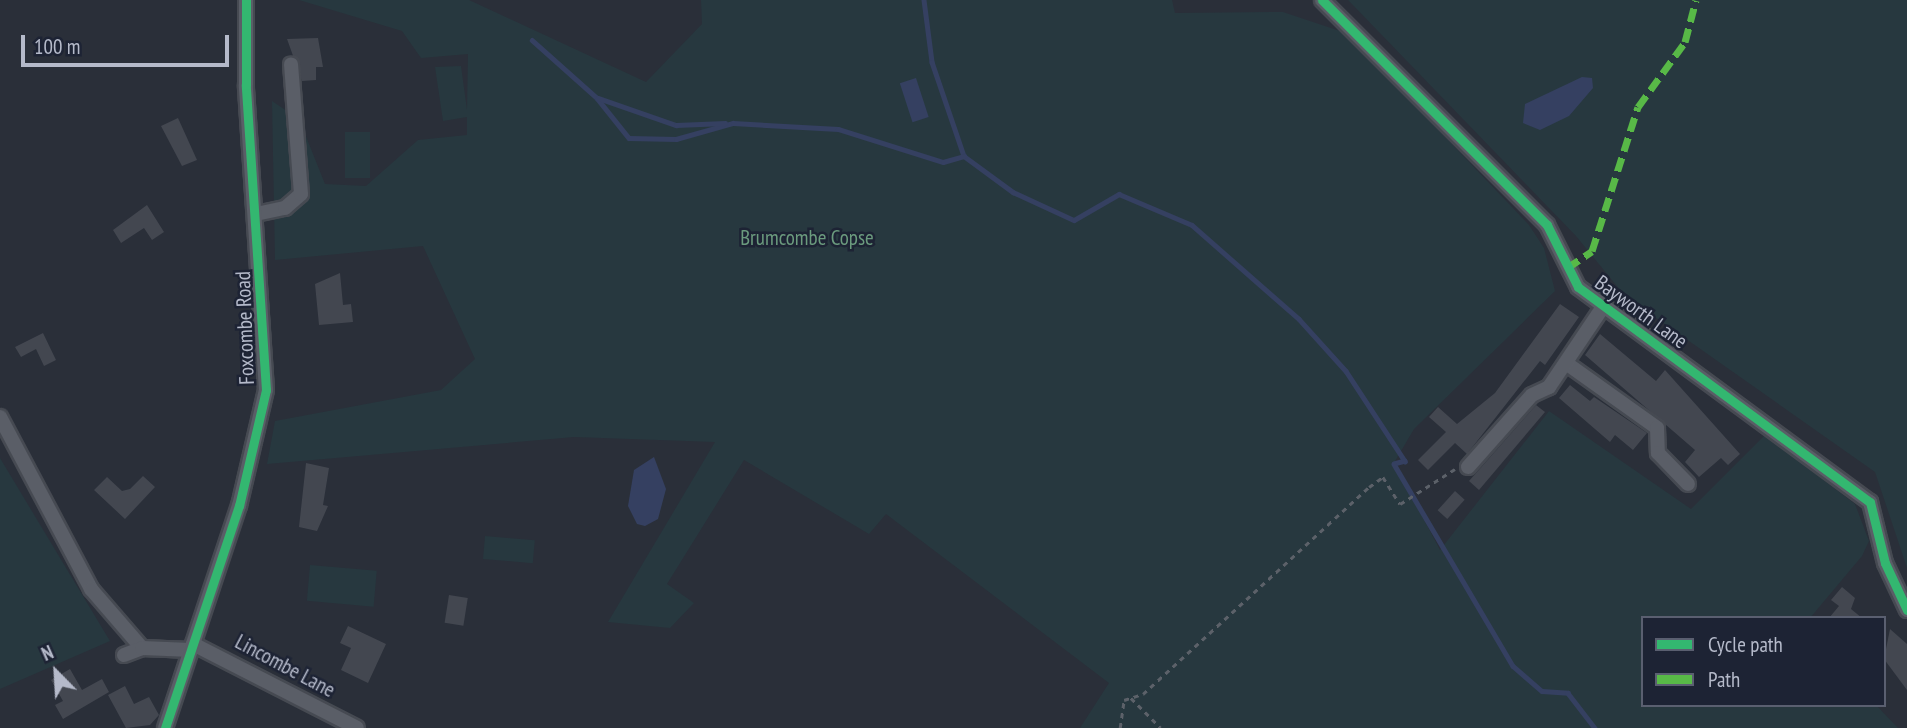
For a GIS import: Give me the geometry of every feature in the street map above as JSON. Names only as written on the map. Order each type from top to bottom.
[{"type":"street","name":"Foxcombe Road","points":[[165,728],[257,447],[266,390],[246,0]]},
{"type":"street","name":"Bayworth Lane","points":[[1322,0],[1547,225],[1571,277],[1603,307],[1870,502],[1885,563],[1907,610]]},
{"type":"street","points":[[256,214],[285,208],[301,194],[291,64]]},
{"type":"street","points":[[1468,467],[1566,363],[1603,307]]},
{"type":"street","points":[[1566,363],[1657,428],[1658,453],[1688,484]]},
{"type":"street","points":[[0,417],[91,589],[142,648]]},
{"type":"street","points":[[124,655],[142,648],[192,647]]},
{"type":"street","name":"Lincombe Lane","points":[[192,647],[356,728]]},
{"type":"path","points":[[1120,728],[1119,707],[1383,477],[1400,504],[1416,496],[1447,473],[1468,467]]},
{"type":"path","points":[[1132,698],[1161,728]]},
{"type":"green space","name":"Brumcombe Copse","points":[[299,0],[469,0],[646,82],[702,24],[701,0],[1172,0],[1175,13],[1283,12],[1346,33],[1529,225],[1544,248],[1555,291],[1414,429],[1394,463],[1440,550],[1549,411],[1691,509],[1765,435],[1855,504],[1869,541],[1862,556],[1812,616],[1641,616],[1641,707],[1878,707],[1898,728],[1080,728],[1109,683],[886,514],[869,534],[744,460],[667,584],[694,603],[670,628],[608,622],[715,442],[574,437],[267,464],[275,421],[441,390],[475,359],[423,246],[275,260],[272,101],[299,119],[325,184],[366,186],[418,140],[467,135],[467,117],[443,121],[435,67],[461,66],[467,110],[468,54],[421,58],[402,31]]},
{"type":"green space","points":[[1348,0],[1907,0],[1907,568],[1875,472],[1625,296],[1576,236]]},
{"type":"green space","points":[[345,132],[370,132],[370,178],[345,178]]},
{"type":"green space","points":[[0,458],[110,641],[0,689]]},
{"type":"green space","points":[[485,536],[535,540],[533,563],[483,559]]},
{"type":"green space","points":[[310,565],[377,571],[374,607],[307,601]]},
{"type":"water","points":[[1582,77],[1592,78],[1593,88],[1569,116],[1540,130],[1523,123],[1525,104]]},
{"type":"water","points":[[916,78],[929,117],[913,122],[900,83]]},
{"type":"water","points":[[654,457],[666,489],[658,519],[645,526],[637,524],[628,506],[634,470]]},
{"type":"building","points":[[318,38],[323,67],[316,67],[316,80],[302,81],[287,39]]},
{"type":"building","points":[[178,118],[197,160],[182,166],[161,126]]},
{"type":"building","points":[[147,205],[164,232],[152,240],[144,228],[121,243],[113,230]]},
{"type":"building","points":[[340,273],[343,305],[351,304],[353,322],[319,325],[315,284]]},
{"type":"building","points":[[1560,304],[1579,317],[1545,365],[1540,361],[1467,454],[1455,443],[1428,470],[1418,460],[1446,432],[1429,417],[1438,407],[1457,424],[1495,393]]},
{"type":"building","points":[[43,333],[56,360],[44,366],[36,349],[21,357],[15,347]]},
{"type":"building","points":[[1600,334],[1656,381],[1665,370],[1740,454],[1728,465],[1721,458],[1699,477],[1685,462],[1695,450],[1585,355]]},
{"type":"building","points":[[1570,385],[1590,401],[1594,397],[1647,433],[1633,450],[1615,435],[1610,442],[1559,398]]},
{"type":"building","points":[[1536,405],[1545,412],[1479,490],[1469,481]]},
{"type":"building","points":[[306,463],[329,468],[323,505],[328,506],[317,531],[299,527]]},
{"type":"building","points":[[143,476],[155,487],[125,519],[94,490],[107,477],[122,491],[130,489]]},
{"type":"building","points":[[1455,491],[1465,500],[1447,519],[1438,510]]},
{"type":"building","points":[[1842,587],[1855,598],[1851,609],[1860,616],[1831,616],[1839,606],[1831,600]]},
{"type":"building","points":[[449,595],[468,598],[463,626],[445,623]]},
{"type":"building","points":[[348,626],[386,644],[368,683],[341,670],[351,648],[340,643]]},
{"type":"building","points":[[1890,629],[1907,644],[1907,690],[1886,662]]},
{"type":"building","points":[[70,669],[82,690],[102,679],[109,692],[63,719],[55,705],[63,701],[51,680]]},
{"type":"building","points":[[125,686],[134,704],[149,697],[159,715],[150,725],[126,728],[108,695]]},
{"type":"waterway","points":[[924,0],[932,62],[964,156],[1013,192],[1074,220],[1119,194],[1192,225],[1299,319],[1346,371],[1405,461],[1394,464],[1513,666],[1542,691],[1568,693],[1595,728]]},
{"type":"waterway","points":[[532,40],[597,98],[629,138],[676,139],[733,123],[838,129],[943,162],[964,156]]},
{"type":"waterway","points":[[598,98],[676,125],[725,123]]},
{"type":"marked path","points":[[1567,268],[1592,251],[1638,107],[1685,42],[1696,0]]},
{"type":"cycle path","points":[[165,728],[239,506],[266,390],[246,85],[246,0]]},
{"type":"cycle path","points":[[1322,0],[1547,225],[1578,287],[1870,502],[1885,563],[1907,610]]}]
